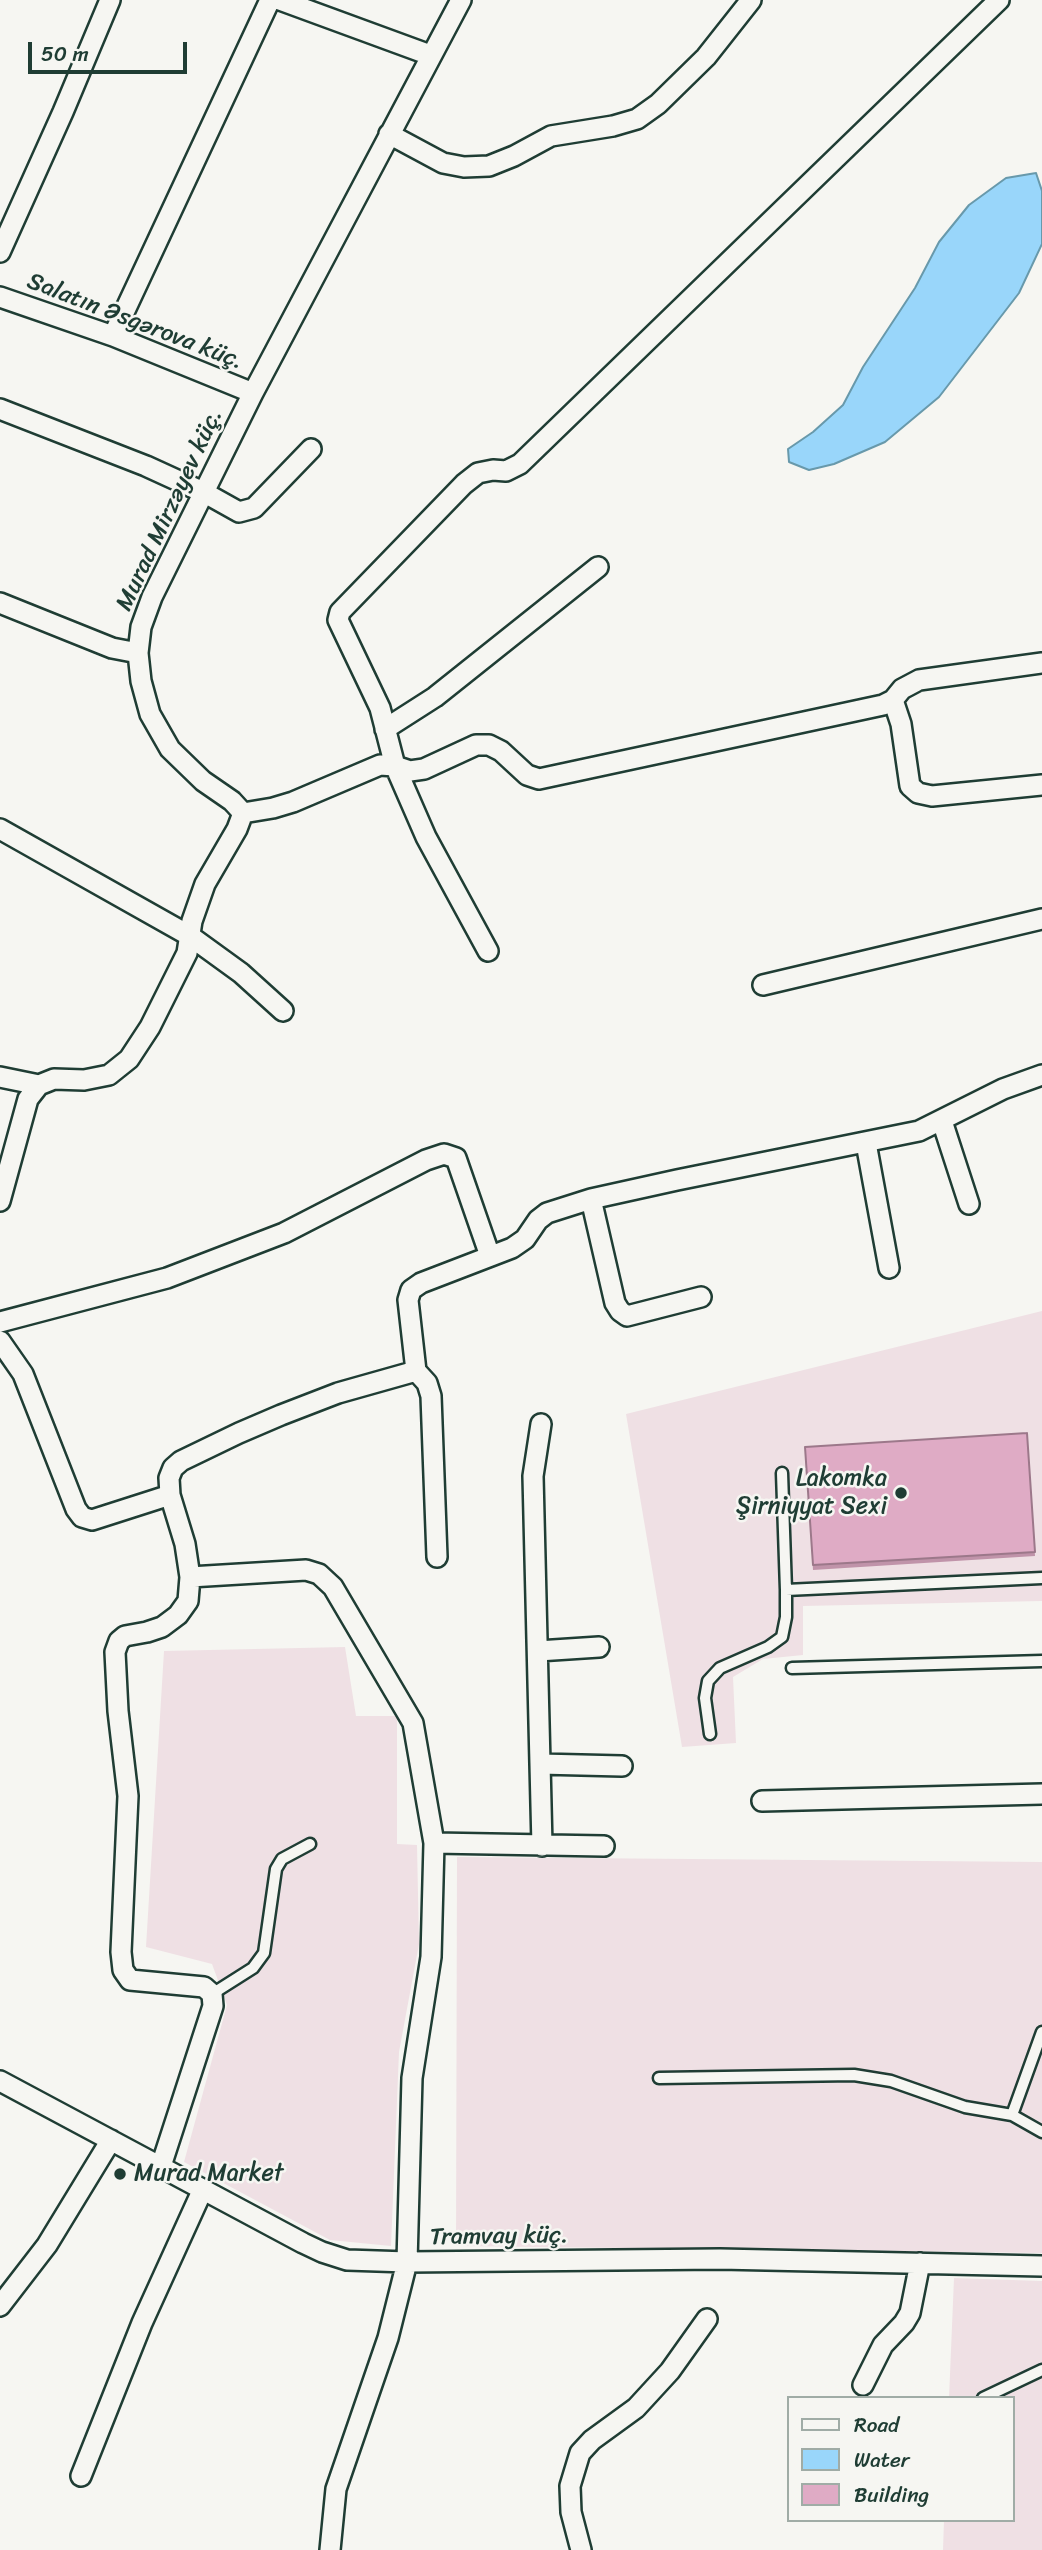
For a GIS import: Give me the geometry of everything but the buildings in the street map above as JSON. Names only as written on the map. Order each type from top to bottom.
[{"type":"street","points":[[0,252],[110,0]]},
{"type":"street","points":[[113,336],[270,0]]},
{"type":"street","points":[[280,0],[430,54]]},
{"type":"street","name":"Murad Mirzəyev küç.","points":[[243,813],[232,801],[203,781],[170,749],[150,714],[141,681],[138,653],[141,628],[152,597],[253,393],[430,54],[461,0]]},
{"type":"street","points":[[389,134],[443,163],[464,167],[489,166],[551,136],[613,126],[637,119],[658,104],[706,57],[751,0]]},
{"type":"street","points":[[488,951],[426,837],[395,766],[372,689],[338,620],[340,611],[464,484],[478,473],[506,471],[520,464],[999,0]]},
{"type":"street","name":"Salatın Əsgərova küç.","points":[[0,297],[113,336],[253,393]]},
{"type":"street","points":[[0,409],[146,466],[239,512],[254,508],[311,449]]},
{"type":"street","points":[[385,729],[435,697],[598,567]]},
{"type":"street","points":[[0,603],[112,648],[138,653]]},
{"type":"street","points":[[0,1077],[38,1085],[54,1079],[85,1080],[109,1075],[128,1059],[150,1027],[182,964],[192,921],[205,884],[237,829],[243,813],[273,808],[380,765],[410,771],[424,769],[476,745],[489,745],[501,751],[527,775],[539,779],[883,705],[893,700],[902,689],[919,680],[1042,663]]},
{"type":"street","points":[[893,700],[901,724],[910,786],[918,793],[932,796],[1042,785]]},
{"type":"street","points":[[0,829],[190,936],[241,973],[283,1011]]},
{"type":"street","points":[[763,985],[1042,919]]},
{"type":"street","points":[[437,1557],[431,1396],[427,1383],[416,1371],[408,1300],[411,1290],[421,1283],[512,1248],[525,1239],[547,1213],[591,1199],[766,1160],[919,1131],[1003,1089],[1042,1075]]},
{"type":"street","points":[[0,1201],[28,1099],[38,1085]]},
{"type":"street","points":[[942,1121],[969,1204]]},
{"type":"street","points":[[866,1143],[889,1268]]},
{"type":"street","points":[[0,1322],[180,1273],[285,1233],[426,1160],[444,1154],[456,1158],[490,1256]]},
{"type":"street","points":[[591,1199],[615,1303],[620,1311],[627,1316],[701,1297]]},
{"type":"street","points":[[0,1341],[29,1386],[76,1509],[82,1517],[92,1520],[170,1495]]},
{"type":"street","points":[[161,2166],[213,2007],[212,1994],[204,1987],[130,1980],[123,1970],[121,1952],[128,1797],[118,1710],[116,1652],[119,1641],[125,1636],[162,1627],[178,1615],[188,1601],[190,1577],[185,1544],[170,1495],[169,1478],[173,1468],[181,1461],[281,1415],[338,1394],[416,1371]]},
{"type":"street","points":[[541,1424],[533,1476],[542,1846]]},
{"type":"street","points":[[190,1577],[306,1570],[319,1574],[333,1587],[413,1723],[434,1843],[431,1957],[412,2078],[407,2262],[388,2338],[336,2489],[330,2550]]},
{"type":"street","points":[[538,1651],[599,1647]]},
{"type":"street","points":[[540,1763],[622,1766]]},
{"type":"street","points":[[762,1801],[1042,1794]]},
{"type":"street","points":[[434,1843],[604,1846]]},
{"type":"street","name":"Tramvay küç.","points":[[0,2081],[322,2252],[347,2260],[407,2262],[720,2259],[1042,2266]]},
{"type":"street","points":[[0,2306],[47,2245],[111,2140]]},
{"type":"street","points":[[81,2476],[142,2323],[203,2189]]},
{"type":"street","points":[[863,2385],[883,2345],[910,2313],[920,2263]]},
{"type":"street","points":[[581,2550],[571,2512],[570,2486],[580,2453],[642,2402],[670,2371],[707,2319]]},
{"type":"lane","points":[[710,1734],[705,1698],[708,1681],[720,1668],[768,1647],[782,1637],[786,1617],[786,1590],[782,1473]]},
{"type":"lane","points":[[786,1590],[1042,1578]]},
{"type":"lane","points":[[792,1668],[1042,1661]]},
{"type":"lane","points":[[212,1994],[253,1968],[264,1953],[276,1869],[282,1859],[310,1844]]},
{"type":"lane","points":[[1012,2116],[1042,2032]]},
{"type":"lane","points":[[659,2078],[854,2075],[891,2081],[965,2106],[1012,2116],[1042,2132]]},
{"type":"lane","points":[[987,2396],[1042,2370]]},
{"type":"shaded area","points":[[1042,1311],[1042,1601],[803,1606],[803,1655],[763,1659],[733,1677],[736,1743],[682,1747],[626,1414]]},
{"type":"shaded area","points":[[345,1647],[356,1716],[397,1716],[397,1844],[417,1845],[419,1944],[399,2052],[391,2246],[330,2240],[184,2162],[227,2005],[212,1964],[146,1947],[164,1651]]},
{"type":"shaded area","points":[[457,1857],[1042,1862],[1042,2253],[456,2246]]},
{"type":"shaded area","points":[[954,2278],[1042,2281],[1042,2550],[943,2550],[944,2522],[1014,2522],[1014,2396],[949,2396]]},
{"type":"water","points":[[1036,173],[1042,191],[1042,244],[1019,293],[939,397],[885,442],[834,464],[809,470],[789,462],[788,449],[813,432],[843,405],[863,367],[915,288],[939,242],[969,205],[1006,178]]},
{"type":"place","name":"Lakomka Şirniyyat Sexi","points":[[901,1493]]},
{"type":"place","name":"Murad Market","points":[[120,2174]]}]
